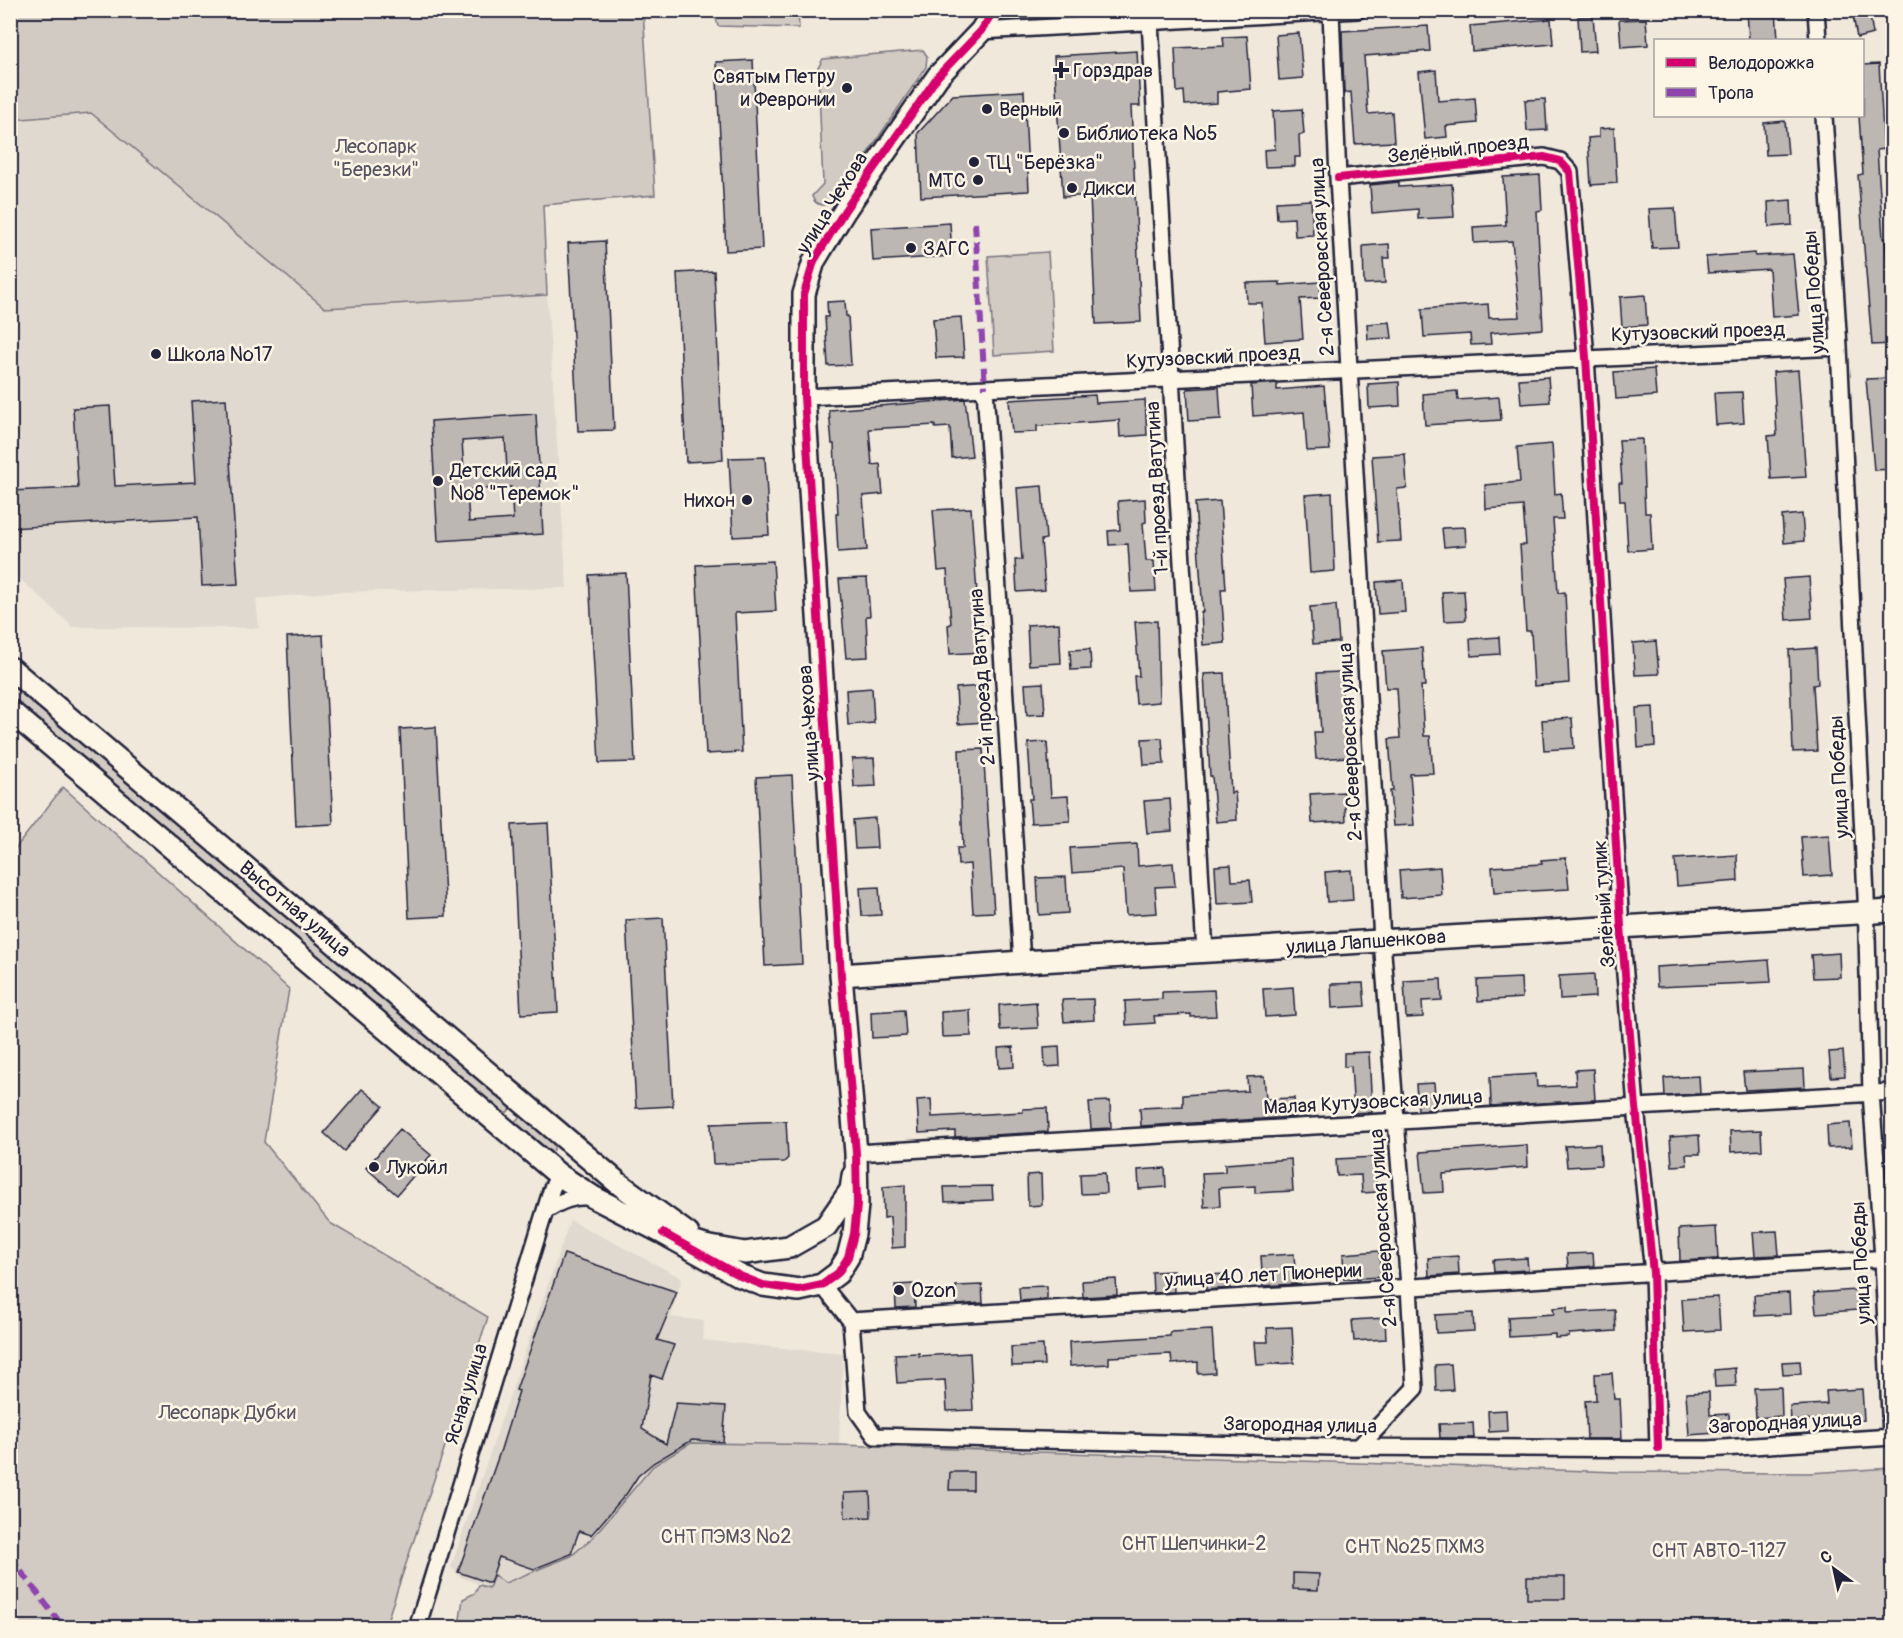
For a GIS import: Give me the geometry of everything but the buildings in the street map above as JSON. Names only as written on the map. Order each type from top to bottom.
[{"type":"street","name":"улица Чехова","points":[[822,1285],[838,1273],[848,1257],[854,1234],[857,1205],[856,1153],[841,975],[804,397],[804,294],[814,261],[856,193],[938,76],[981,31],[994,10]]},
{"type":"street","points":[[981,31],[1358,10]]},
{"type":"street","points":[[1816,10],[1818,39]]},
{"type":"street","name":"2-я Северовская улица","points":[[1331,12],[1338,178],[1382,940],[1415,1388],[1359,1447]]},
{"type":"street","name":"1-й проезд Ватутина","points":[[1150,22],[1205,952]]},
{"type":"street","name":"улица Победы","points":[[1824,117],[1839,347],[1866,912],[1871,1093],[1888,1258],[1892,1437]]},
{"type":"street","name":"Зелёный проезд","points":[[1338,178],[1544,157],[1560,161],[1570,172],[1586,357]]},
{"type":"street","name":"Кутузовский проезд","points":[[804,397],[1350,371],[1586,357],[1839,347]]},
{"type":"street","name":"Зелёный тупик","points":[[1586,357],[1622,926],[1636,1107],[1653,1273],[1658,1448]]},
{"type":"street","name":"2-й проезд Ватутина","points":[[985,388],[1022,962]]},
{"type":"street","name":"Высотная улица","points":[[10,668],[579,1150],[626,1189],[705,1246]]},
{"type":"street","name":"Высотная улица","points":[[10,711],[559,1175],[593,1197],[663,1233],[705,1246]]},
{"type":"street","name":"улица Лапшенкова","points":[[841,975],[1382,940],[1893,911]]},
{"type":"street","name":"Малая Кутузовская улица","points":[[856,1153],[1893,1092]]},
{"type":"street","points":[[559,1175],[579,1150]]},
{"type":"street","name":"улица Чехова","points":[[705,1246],[745,1253],[789,1247],[826,1226],[851,1190],[856,1153]]},
{"type":"street","name":"Ясная улица","points":[[417,1628],[552,1188],[559,1175]]},
{"type":"street","points":[[545,1211],[557,1203],[576,1196],[593,1197]]},
{"type":"street","points":[[663,1233],[740,1276],[764,1285],[799,1290],[822,1285],[851,1321]]},
{"type":"street","name":"улица 40 лет Пионерии","points":[[851,1321],[1888,1258]]},
{"type":"street","name":"Загородная улица","points":[[851,1321],[858,1412],[875,1436],[992,1441],[1359,1447],[1708,1449],[1892,1437]]},
{"type":"shaded area","name":"Школа №17","points":[[91,113],[325,308],[547,295],[567,588],[329,592],[256,599],[259,628],[73,627],[11,571],[10,335],[19,334],[11,207],[11,120]]},
{"type":"shaded area","points":[[570,1220],[682,1278],[671,1317],[704,1321],[703,1340],[843,1354],[839,1445],[691,1443],[639,1481],[592,1538],[571,1556],[489,1588],[460,1577],[451,1567]]},
{"type":"green space","name":"Лесопарк \"Березки\"","points":[[11,10],[643,11],[655,195],[543,205],[547,295],[325,308],[91,113],[11,120]]},
{"type":"green space","points":[[714,11],[798,11],[799,28],[718,26]]},
{"type":"green space","points":[[923,50],[927,56],[926,67],[834,203],[818,204],[812,196],[823,184],[818,68],[823,59]]},
{"type":"green space","points":[[1048,252],[1054,351],[994,355],[988,256]]},
{"type":"green space","points":[[10,682],[512,1107],[504,1116],[11,698]]},
{"type":"green space","name":"Лесопарк Дубки","points":[[63,787],[289,989],[264,1142],[330,1223],[488,1317],[385,1627],[11,1627],[11,854]]},
{"type":"green space","points":[[521,1115],[554,1144],[554,1150],[548,1152],[514,1123]]},
{"type":"green space","points":[[691,1443],[839,1445],[1617,1472],[1809,1473],[1892,1468],[1892,1627],[455,1628],[460,1619],[463,1599],[475,1593],[479,1585],[489,1588],[494,1575],[505,1583],[571,1556],[592,1538],[653,1466]]},
{"type":"marked path","points":[[975,223],[985,388]]},
{"type":"marked path","points":[[10,1557],[64,1628]]},
{"type":"cycle path","points":[[663,1233],[740,1276],[763,1285],[799,1290],[822,1285],[838,1273],[848,1257],[854,1234],[857,1205],[856,1153],[841,975],[804,397],[804,294],[814,261],[845,210],[938,76],[981,31],[994,10]]},
{"type":"cycle path","points":[[1338,178],[1544,157],[1560,161],[1570,172],[1586,357],[1621,926],[1653,1273],[1658,1448]]},
{"type":"place","name":"Горздрав","points":[[1061,70]]},
{"type":"place","name":"Святым Петру и Февронии","points":[[847,88]]},
{"type":"place","name":"Верный","points":[[987,109]]},
{"type":"place","name":"Библиотека №5","points":[[1064,133]]},
{"type":"place","name":"ТЦ \"Берёзка\"","points":[[974,162]]},
{"type":"place","name":"МТС","points":[[978,180]]},
{"type":"place","name":"Дикси","points":[[1072,188]]},
{"type":"place","name":"ЗАГС","points":[[911,248]]},
{"type":"place","name":"Школа №17","points":[[156,354]]},
{"type":"place","name":"Детский сад №8 \"Теремок\"","points":[[438,481]]},
{"type":"place","name":"Нихон","points":[[747,500]]},
{"type":"place","name":"Лукойл","points":[[374,1167]]},
{"type":"place","name":"Ozon","points":[[899,1290]]},
{"type":"park label","name":"СНТ ПЭМЗ №2","points":[[726,1536]]},
{"type":"park label","name":"СНТ Шепчинки-2","points":[[1194,1543]]},
{"type":"park label","name":"СНТ №25 ПХМЗ","points":[[1415,1546]]},
{"type":"park label","name":"СНТ АВТО-1127","points":[[1719,1550]]}]
